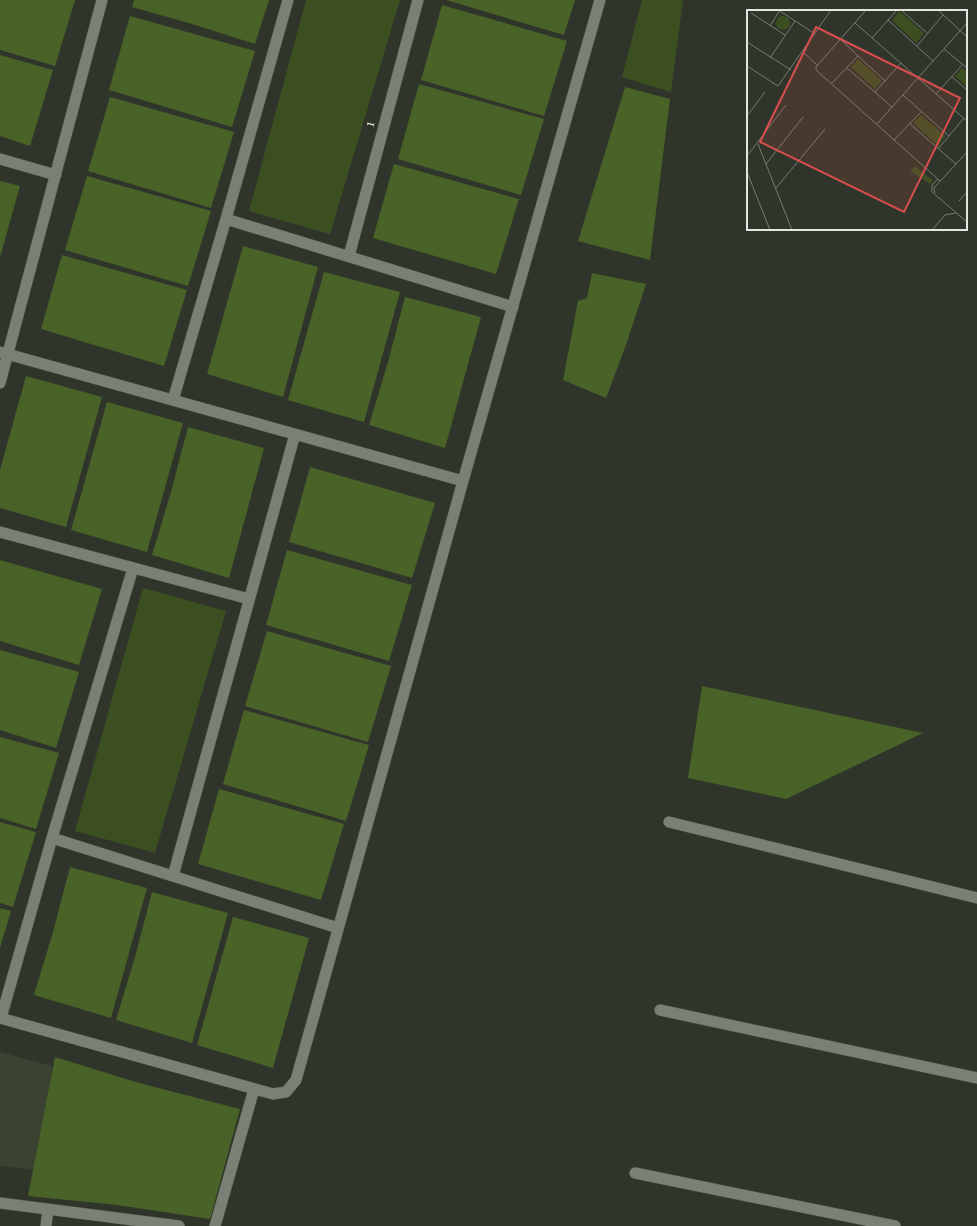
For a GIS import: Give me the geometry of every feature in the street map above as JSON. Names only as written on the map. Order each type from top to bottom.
[{"type":"street","points":[[0,383],[4,353],[56,175],[102,0]]},
{"type":"street","points":[[173,400],[288,0]]},
{"type":"street","name":"1","points":[[348,256],[418,0]]},
{"type":"street","points":[[133,568],[0,1018],[273,1094],[286,1092],[296,1080],[463,481],[600,0]]},
{"type":"street","points":[[0,159],[56,175]]},
{"type":"street","points":[[226,219],[513,307]]},
{"type":"street","points":[[4,353],[463,481]]},
{"type":"street","points":[[173,876],[295,434]]},
{"type":"street","points":[[0,532],[249,599]]},
{"type":"street","points":[[669,822],[977,898]]},
{"type":"street","points":[[52,838],[338,928]]},
{"type":"street","points":[[660,1010],[977,1078]]},
{"type":"street","points":[[215,1226],[254,1089]]},
{"type":"street","points":[[634,1173],[895,1226]]},
{"type":"street","points":[[0,1203],[179,1226]]},
{"type":"street","points":[[46,1226],[48,1209]]},
{"type":"shaded area","points":[[0,1052],[52,1066],[39,1170],[0,1166]]},
{"type":"green space","points":[[306,0],[400,0],[330,234],[249,211]]},
{"type":"green space","points":[[642,0],[683,0],[671,92],[622,77]]},
{"type":"green space","points":[[143,588],[226,611],[155,853],[75,831]]},
{"type":"building","points":[[0,0],[75,0],[55,66],[0,50]]},
{"type":"building","points":[[134,0],[269,0],[255,44],[132,7]]},
{"type":"building","points":[[446,0],[575,0],[564,35]]},
{"type":"building","points":[[442,5],[567,41],[544,116],[421,80]]},
{"type":"building","points":[[130,16],[255,51],[232,127],[109,90]]},
{"type":"building","points":[[0,55],[53,70],[30,146],[0,136]]},
{"type":"building","points":[[419,84],[544,119],[521,195],[398,159]]},
{"type":"building","points":[[625,87],[670,99],[650,260],[578,241]]},
{"type":"building","points":[[110,97],[234,132],[211,208],[88,171]]},
{"type":"building","points":[[394,164],[519,199],[496,274],[373,238]]},
{"type":"building","points":[[87,176],[211,211],[188,286],[65,250]]},
{"type":"building","points":[[0,181],[20,186],[0,257]]},
{"type":"building","points":[[243,246],[318,267],[283,397],[207,374]]},
{"type":"building","points":[[62,255],[187,290],[164,366],[41,329]]},
{"type":"building","points":[[324,272],[400,292],[364,422],[288,400]]},
{"type":"building","points":[[592,273],[646,284],[627,342],[606,398],[563,380],[578,301],[587,298]]},
{"type":"building","points":[[405,297],[481,317],[445,448],[369,425],[388,362]]},
{"type":"building","points":[[26,376],[102,397],[66,527],[0,508],[0,470]]},
{"type":"building","points":[[107,402],[183,423],[147,552],[71,530]]},
{"type":"building","points":[[188,427],[264,448],[229,578],[152,555],[171,492]]},
{"type":"building","points":[[310,467],[435,503],[412,578],[289,542]]},
{"type":"building","points":[[287,550],[412,585],[389,661],[266,625]]},
{"type":"building","points":[[0,560],[102,589],[79,665],[0,641]]},
{"type":"building","points":[[267,631],[391,666],[368,742],[245,706]]},
{"type":"building","points":[[0,650],[79,672],[56,748],[0,730]]},
{"type":"building","points":[[702,686],[923,733],[786,799],[688,778]]},
{"type":"building","points":[[244,710],[369,745],[346,821],[223,784]]},
{"type":"building","points":[[0,737],[59,753],[36,829],[0,818]]},
{"type":"building","points":[[219,789],[344,824],[321,900],[198,864]]},
{"type":"building","points":[[0,822],[36,832],[13,907],[0,903]]},
{"type":"building","points":[[70,867],[147,888],[111,1018],[34,995],[53,932]]},
{"type":"building","points":[[152,892],[228,913],[192,1043],[116,1020],[135,957]]},
{"type":"building","points":[[0,908],[11,911],[0,948]]},
{"type":"building","points":[[233,917],[309,938],[273,1068],[197,1045]]},
{"type":"building","points":[[55,1057],[139,1083],[240,1109],[210,1219],[117,1205],[28,1196]]}]
